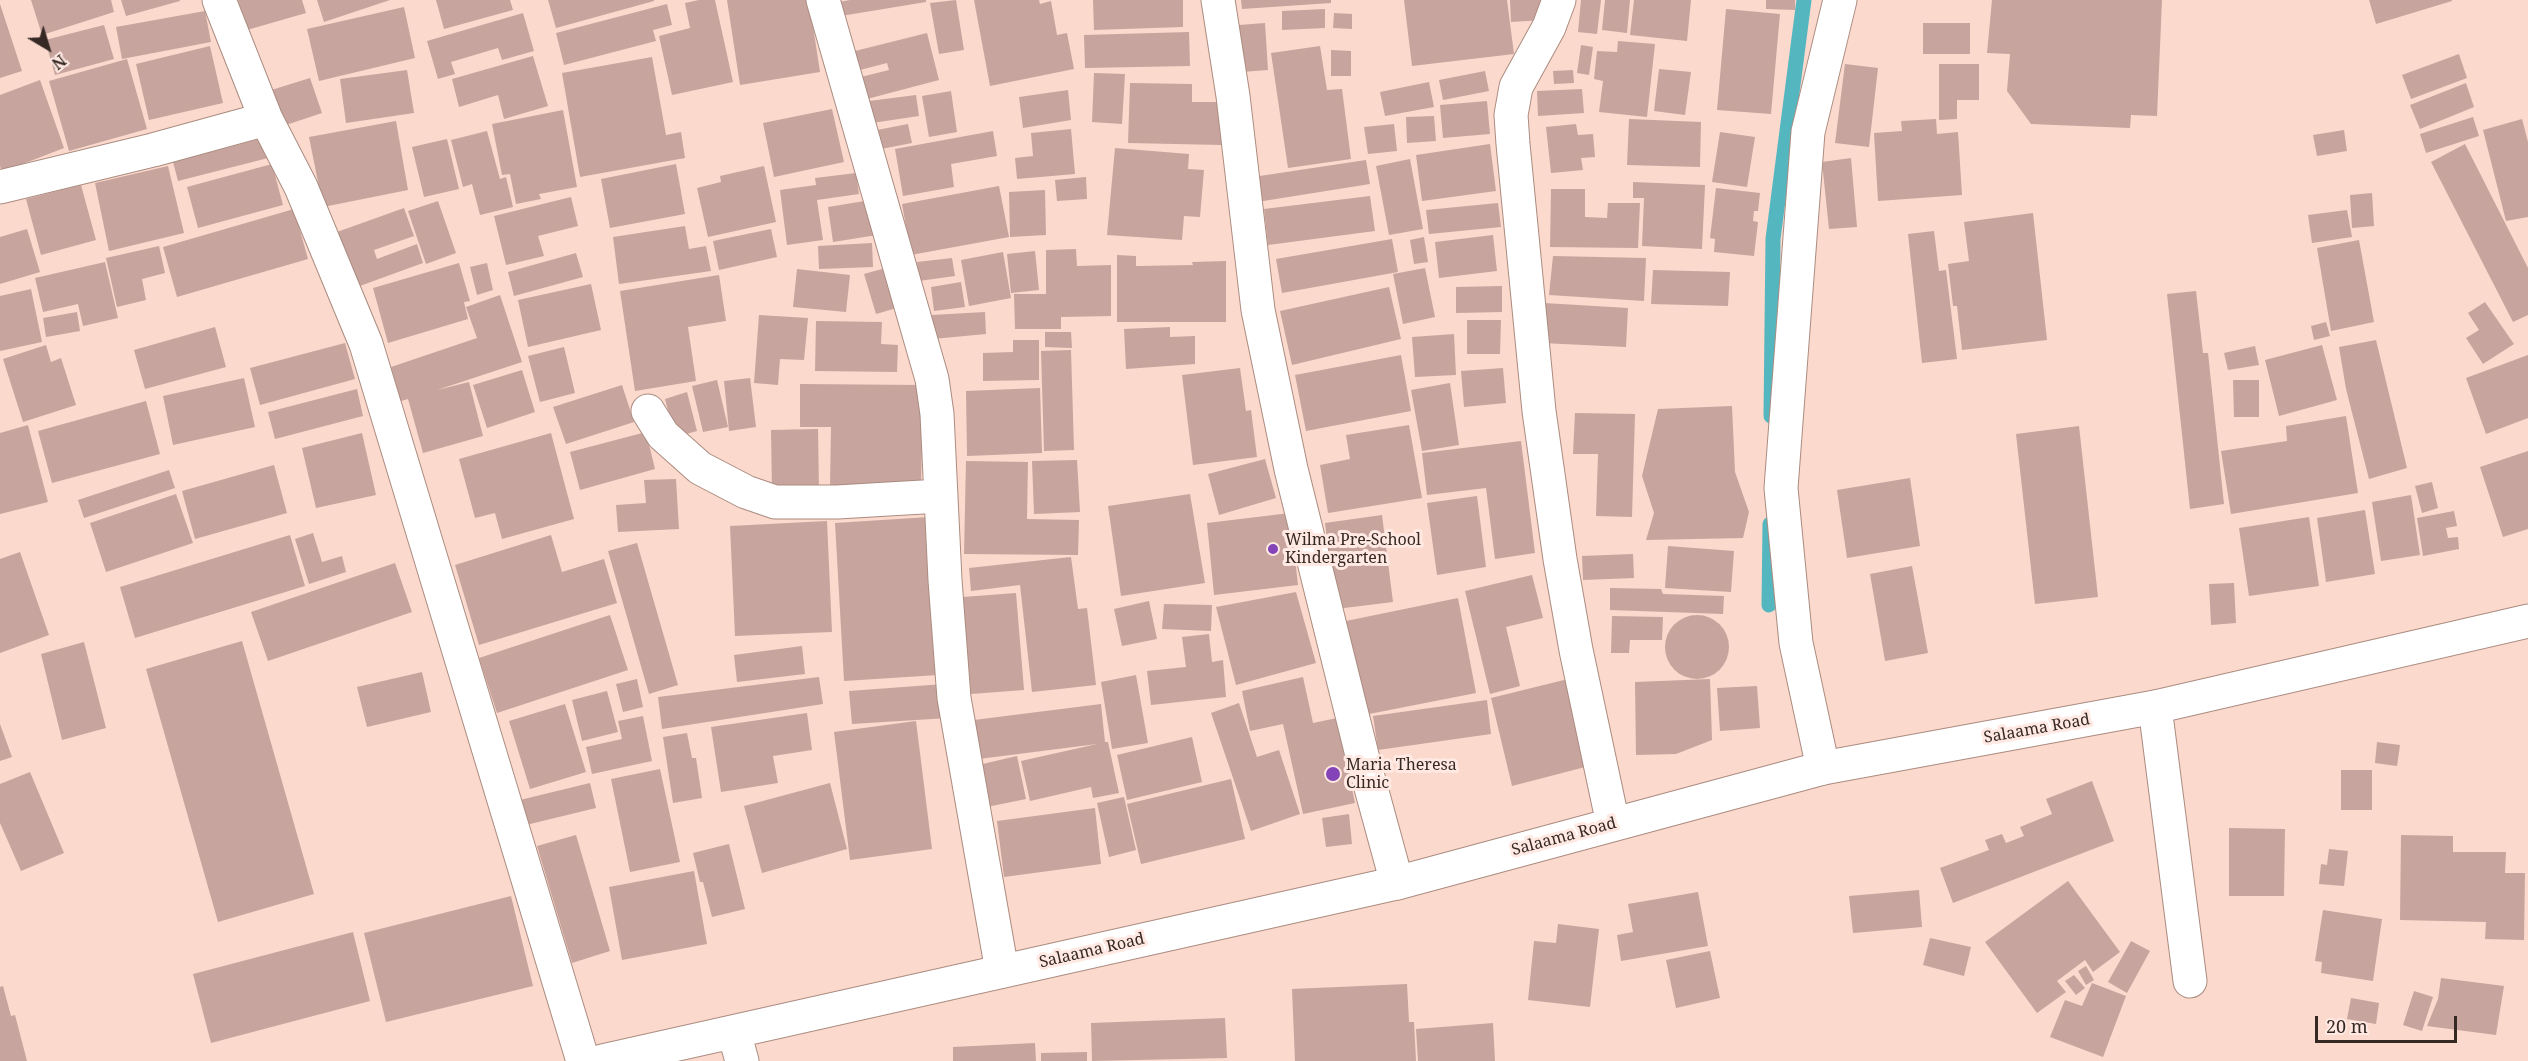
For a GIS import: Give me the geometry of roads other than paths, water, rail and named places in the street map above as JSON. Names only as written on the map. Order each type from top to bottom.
[{"type":"street","points":[[219,0],[266,119],[301,187],[366,345],[583,1061]]},
{"type":"street","points":[[823,0],[927,358],[937,414],[940,496],[954,698],[1002,971]]},
{"type":"street","points":[[1218,0],[1233,96],[1258,310],[1310,545],[1359,744],[1397,883]]},
{"type":"street","points":[[1559,0],[1549,27],[1516,87],[1511,115],[1539,411],[1560,559],[1576,650],[1613,824]]},
{"type":"street","points":[[1823,768],[1796,643],[1780,488],[1808,132],[1840,0]]},
{"type":"street","points":[[0,187],[153,150],[266,119]]},
{"type":"street","points":[[648,411],[663,435],[700,468],[746,492],[775,502],[837,502],[940,496]]},
{"type":"street","name":"Salaama Road","points":[[602,1061],[738,1046],[1002,971],[1397,883],[1823,768],[2155,707],[2528,621]]},
{"type":"street","points":[[2155,707],[2190,981]]},
{"type":"waterway","points":[[1771,416],[1773,239],[1804,0]]},
{"type":"waterway","points":[[1769,605],[1770,524]]},
{"type":"place","name":"Wilma Pre-School Kindergarten","points":[[1273,549]]},
{"type":"place","name":"Maria Theresa Clinic","points":[[1333,774]]}]
